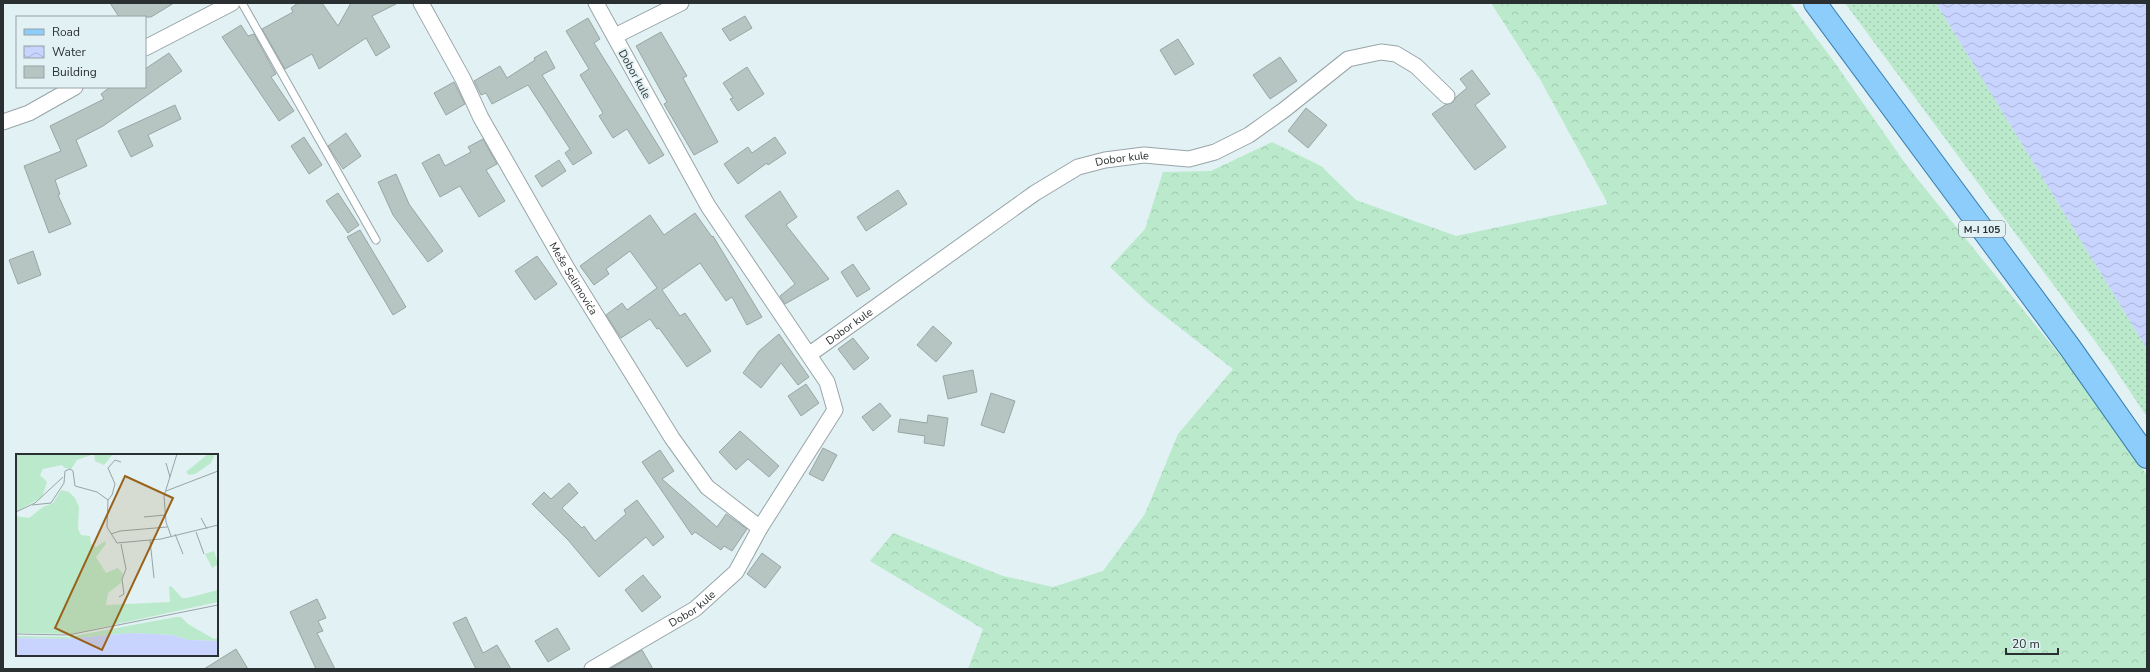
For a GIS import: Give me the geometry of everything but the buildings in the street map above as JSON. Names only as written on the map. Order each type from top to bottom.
[{"type":"main road","name":"M-I 105","points":[[1815,3],[2071,349],[2147,457]]},
{"type":"street","points":[[146,47],[232,3]]},
{"type":"street","name":"Meše Selimovića","points":[[421,3],[463,79],[482,118],[564,263],[672,438],[707,488],[760,528]]},
{"type":"street","name":"Dobor kule","points":[[592,669],[695,609],[736,572],[760,528],[835,410],[827,382],[810,354],[708,206],[596,3]]},
{"type":"street","name":"Dobor kule","points":[[614,36],[681,3]]},
{"type":"street","name":"Dobor kule","points":[[810,354],[1036,193],[1078,167],[1105,160],[1144,154],[1188,159],[1215,152],[1255,131],[1348,59],[1381,52],[1396,54],[1416,66],[1447,96]]},
{"type":"street","points":[[3,122],[30,113],[72,88]]},
{"type":"lane","points":[[242,3],[313,132],[376,240]]},
{"type":"green space","points":[[1491,3],[1790,3],[1835,63],[1907,166],[2075,374],[2129,445],[2147,476],[2147,669],[968,669],[983,629],[870,561],[893,533],[1003,576],[1053,587],[1103,571],[1145,514],[1178,434],[1233,369],[1148,303],[1110,267],[1145,229],[1163,172],[1211,171],[1272,142],[1321,166],[1356,200],[1456,236],[1608,204],[1541,81]]},
{"type":"green space","points":[[1845,3],[1936,3],[2147,349],[2147,417],[2109,360]]},
{"type":"water","points":[[1936,3],[2147,3],[2147,349]]}]
